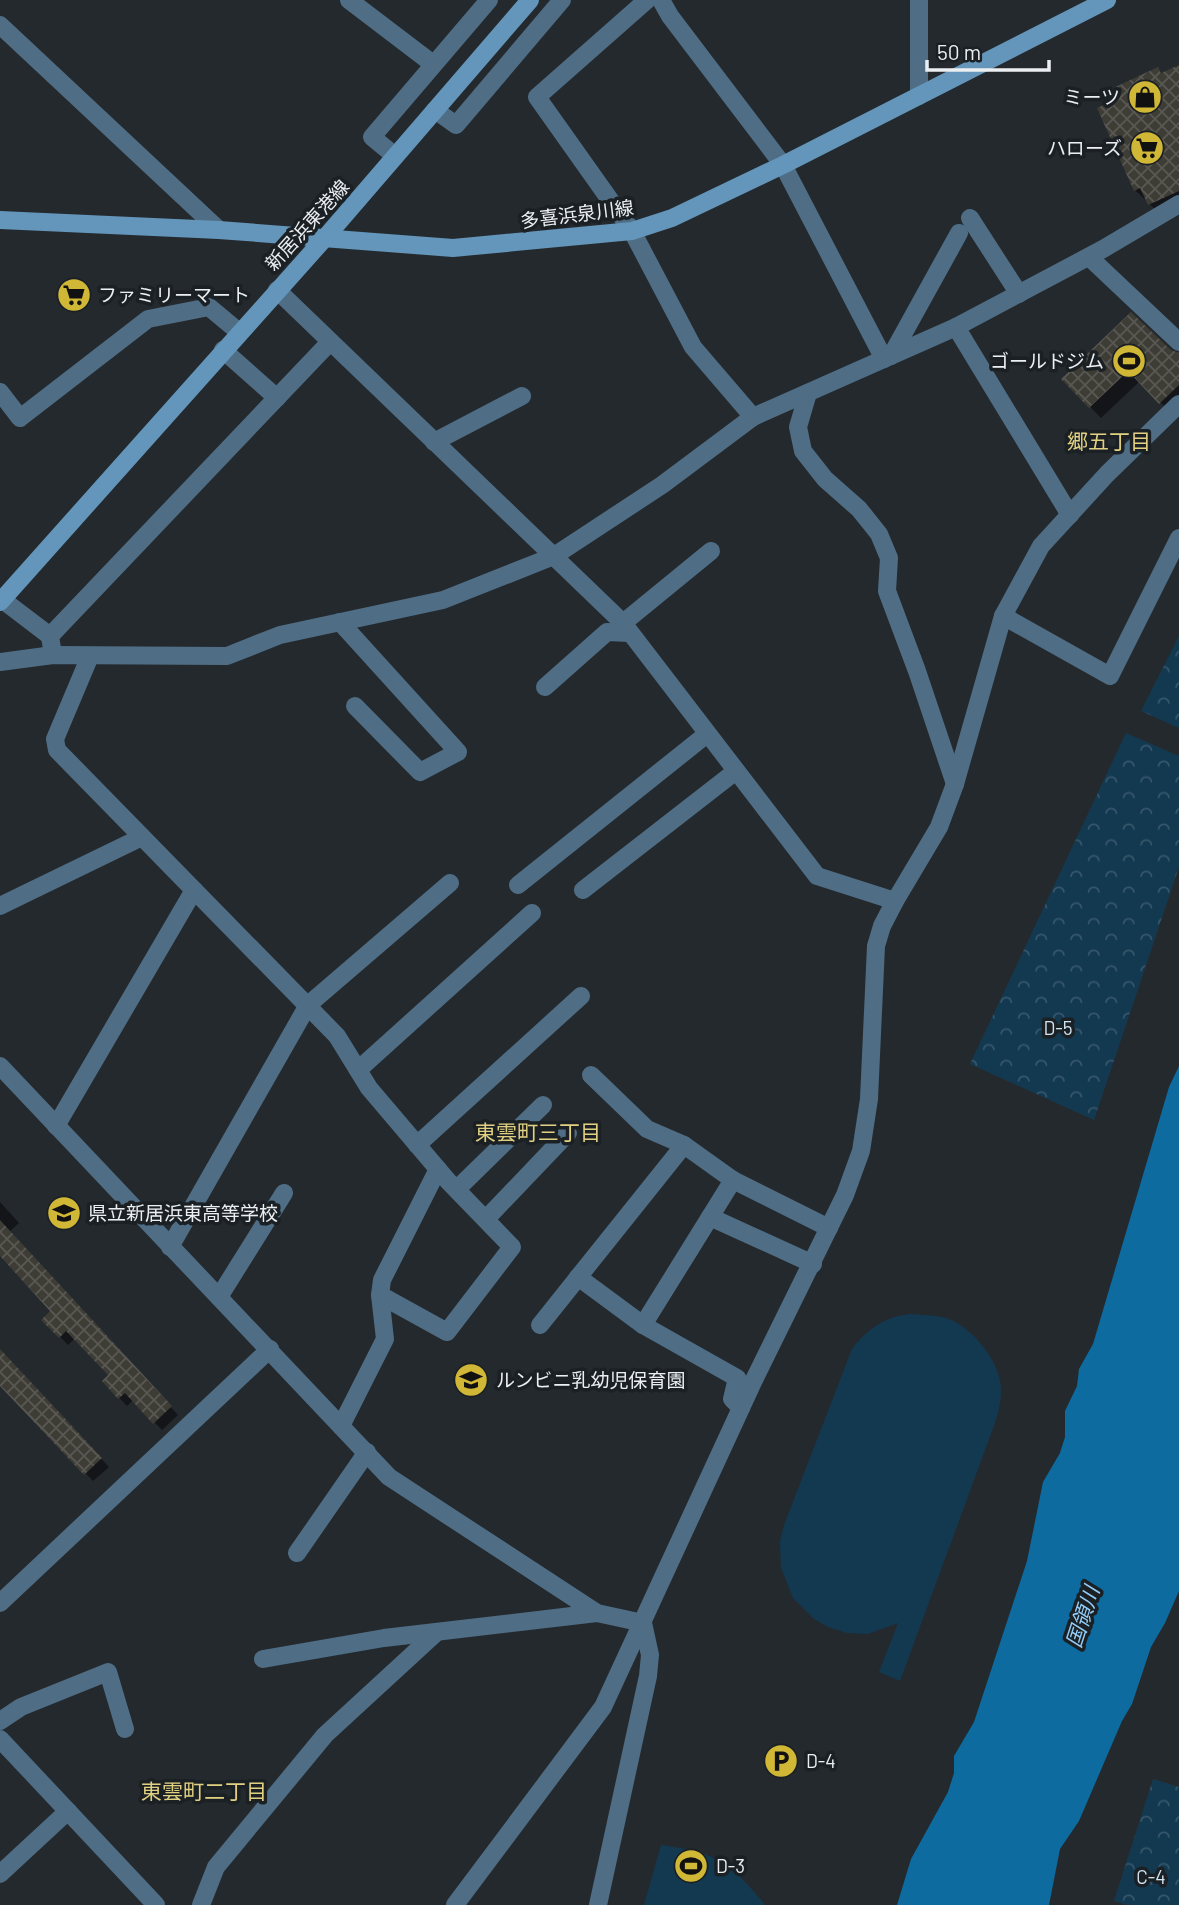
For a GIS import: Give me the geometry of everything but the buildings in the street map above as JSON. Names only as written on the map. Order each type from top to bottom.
[{"type":"main road","name":"新居浜東港線","points":[[1,599],[324,239],[530,0]]},
{"type":"main road","name":"多喜浜泉川線","points":[[4,224],[219,230],[453,248],[632,231],[672,218],[783,165],[1107,0]]},
{"type":"street","points":[[349,0],[433,64]]},
{"type":"street","points":[[396,156],[372,137],[489,0]]},
{"type":"street","points":[[435,110],[456,125],[562,0]]},
{"type":"street","points":[[648,0],[537,97],[632,231],[693,347],[753,417]]},
{"type":"street","points":[[661,0],[670,16],[783,165],[887,357]]},
{"type":"street","points":[[919,0],[919,96]]},
{"type":"street","points":[[0,25],[219,230]]},
{"type":"street","points":[[0,662],[53,655],[227,656],[280,635],[443,600],[554,556],[662,485],[753,417],[956,327],[1089,257],[1179,204]]},
{"type":"street","points":[[970,218],[1019,294]]},
{"type":"street","points":[[887,357],[959,233]]},
{"type":"street","points":[[1089,257],[1179,342]]},
{"type":"street","points":[[277,290],[627,628],[817,876],[895,901]]},
{"type":"street","points":[[0,392],[20,418],[148,320],[209,307],[239,332]]},
{"type":"street","points":[[956,327],[1070,514]]},
{"type":"street","points":[[50,636],[330,342]]},
{"type":"street","points":[[223,350],[277,398]]},
{"type":"street","points":[[808,393],[798,427],[803,452],[825,479],[859,509],[879,534],[889,558],[887,591],[918,671],[955,784]]},
{"type":"street","points":[[434,443],[522,396]]},
{"type":"street","points":[[455,1905],[603,1707],[741,1408],[845,1195],[861,1152],[869,1099],[876,946],[895,901],[939,827],[955,784],[1003,616],[1041,546],[1107,474],[1179,404]]},
{"type":"street","points":[[1003,616],[1110,676],[1179,538]]},
{"type":"street","points":[[545,687],[607,632],[627,628],[711,551]]},
{"type":"street","points":[[1,599],[50,636],[53,655]]},
{"type":"street","points":[[340,622],[458,752],[420,772],[355,706]]},
{"type":"street","points":[[90,656],[55,739],[57,750],[337,1036],[369,1088],[438,1169],[512,1247],[447,1332],[380,1295]]},
{"type":"street","points":[[517,885],[707,734]]},
{"type":"street","points":[[583,890],[736,771]]},
{"type":"street","points":[[0,906],[142,837]]},
{"type":"street","points":[[170,1247],[308,1005],[450,883]]},
{"type":"street","points":[[56,1126],[194,890]]},
{"type":"street","points":[[358,1070],[533,913]]},
{"type":"street","points":[[417,1145],[581,996]]},
{"type":"street","points":[[0,1066],[389,1478],[597,1613]]},
{"type":"street","points":[[591,1075],[648,1129],[684,1145],[733,1180],[829,1228]]},
{"type":"street","points":[[457,1189],[543,1105]]},
{"type":"street","points":[[486,1219],[568,1133]]},
{"type":"street","points":[[540,1325],[684,1145]]},
{"type":"street","points":[[341,1426],[385,1339],[380,1295],[382,1280],[438,1169]]},
{"type":"street","points":[[643,1325],[733,1180]]},
{"type":"street","points":[[219,1297],[284,1193]]},
{"type":"street","points":[[710,1217],[813,1264]]},
{"type":"street","points":[[579,1277],[643,1325],[737,1378],[732,1399],[741,1408]]},
{"type":"street","points":[[0,1603],[270,1349]]},
{"type":"street","points":[[297,1553],[367,1452]]},
{"type":"street","points":[[263,1659],[384,1638],[597,1613],[643,1623]]},
{"type":"street","points":[[598,1905],[648,1676],[650,1655],[643,1623]]},
{"type":"street","points":[[201,1905],[216,1867],[325,1735],[437,1632]]},
{"type":"street","points":[[0,1721],[21,1707],[108,1672],[125,1729]]},
{"type":"street","points":[[0,1738],[156,1905]]},
{"type":"street","points":[[0,1874],[68,1811]]},
{"type":"green space","points":[[1179,636],[1179,728],[1141,711]]},
{"type":"green space","name":"D-5","points":[[1126,733],[1179,756],[1179,867],[1094,1120],[970,1064]]},
{"type":"green space","points":[[911,1314],[949,1319],[968,1331],[992,1359],[1001,1391],[995,1423],[900,1681],[879,1672],[898,1623],[868,1634],[847,1633],[814,1619],[793,1598],[781,1568],[780,1541],[852,1349],[864,1335],[878,1325]]},
{"type":"green space","name":"C-4","points":[[1153,1779],[1179,1787],[1179,1905],[1127,1905],[1114,1901]]},
{"type":"green space","name":"D-3","points":[[661,1845],[696,1852],[720,1862],[741,1878],[765,1905],[644,1905]]},
{"type":"water","name":"国領川","points":[[1179,1066],[1179,1591],[1151,1647],[1132,1704],[1079,1821],[1060,1849],[1049,1905],[897,1905],[911,1859],[948,1792],[954,1773],[954,1756],[974,1722],[1027,1561],[1043,1482],[1060,1453],[1065,1437],[1065,1411],[1077,1386],[1079,1369],[1093,1344],[1169,1087]]},
{"type":"place","name":"ミーツ","points":[[1145,97]]},
{"type":"place","name":"ハローズ","points":[[1147,148]]},
{"type":"place","name":"ファミリーマート","points":[[74,295]]},
{"type":"place","name":"ゴールドジム","points":[[1129,361]]},
{"type":"place","name":"県立新居浜東高等学校","points":[[64,1213]]},
{"type":"place","name":"ルンビニ乳幼児保育園","points":[[471,1380]]},
{"type":"place","name":"D-4","points":[[781,1761]]},
{"type":"place","name":"D-3","points":[[691,1866]]},
{"type":"district","name":"郷五丁目","points":[[1109,442]]},
{"type":"district","name":"東雲町三丁目","points":[[538,1133]]},
{"type":"district","name":"東雲町二丁目","points":[[204,1792]]}]
